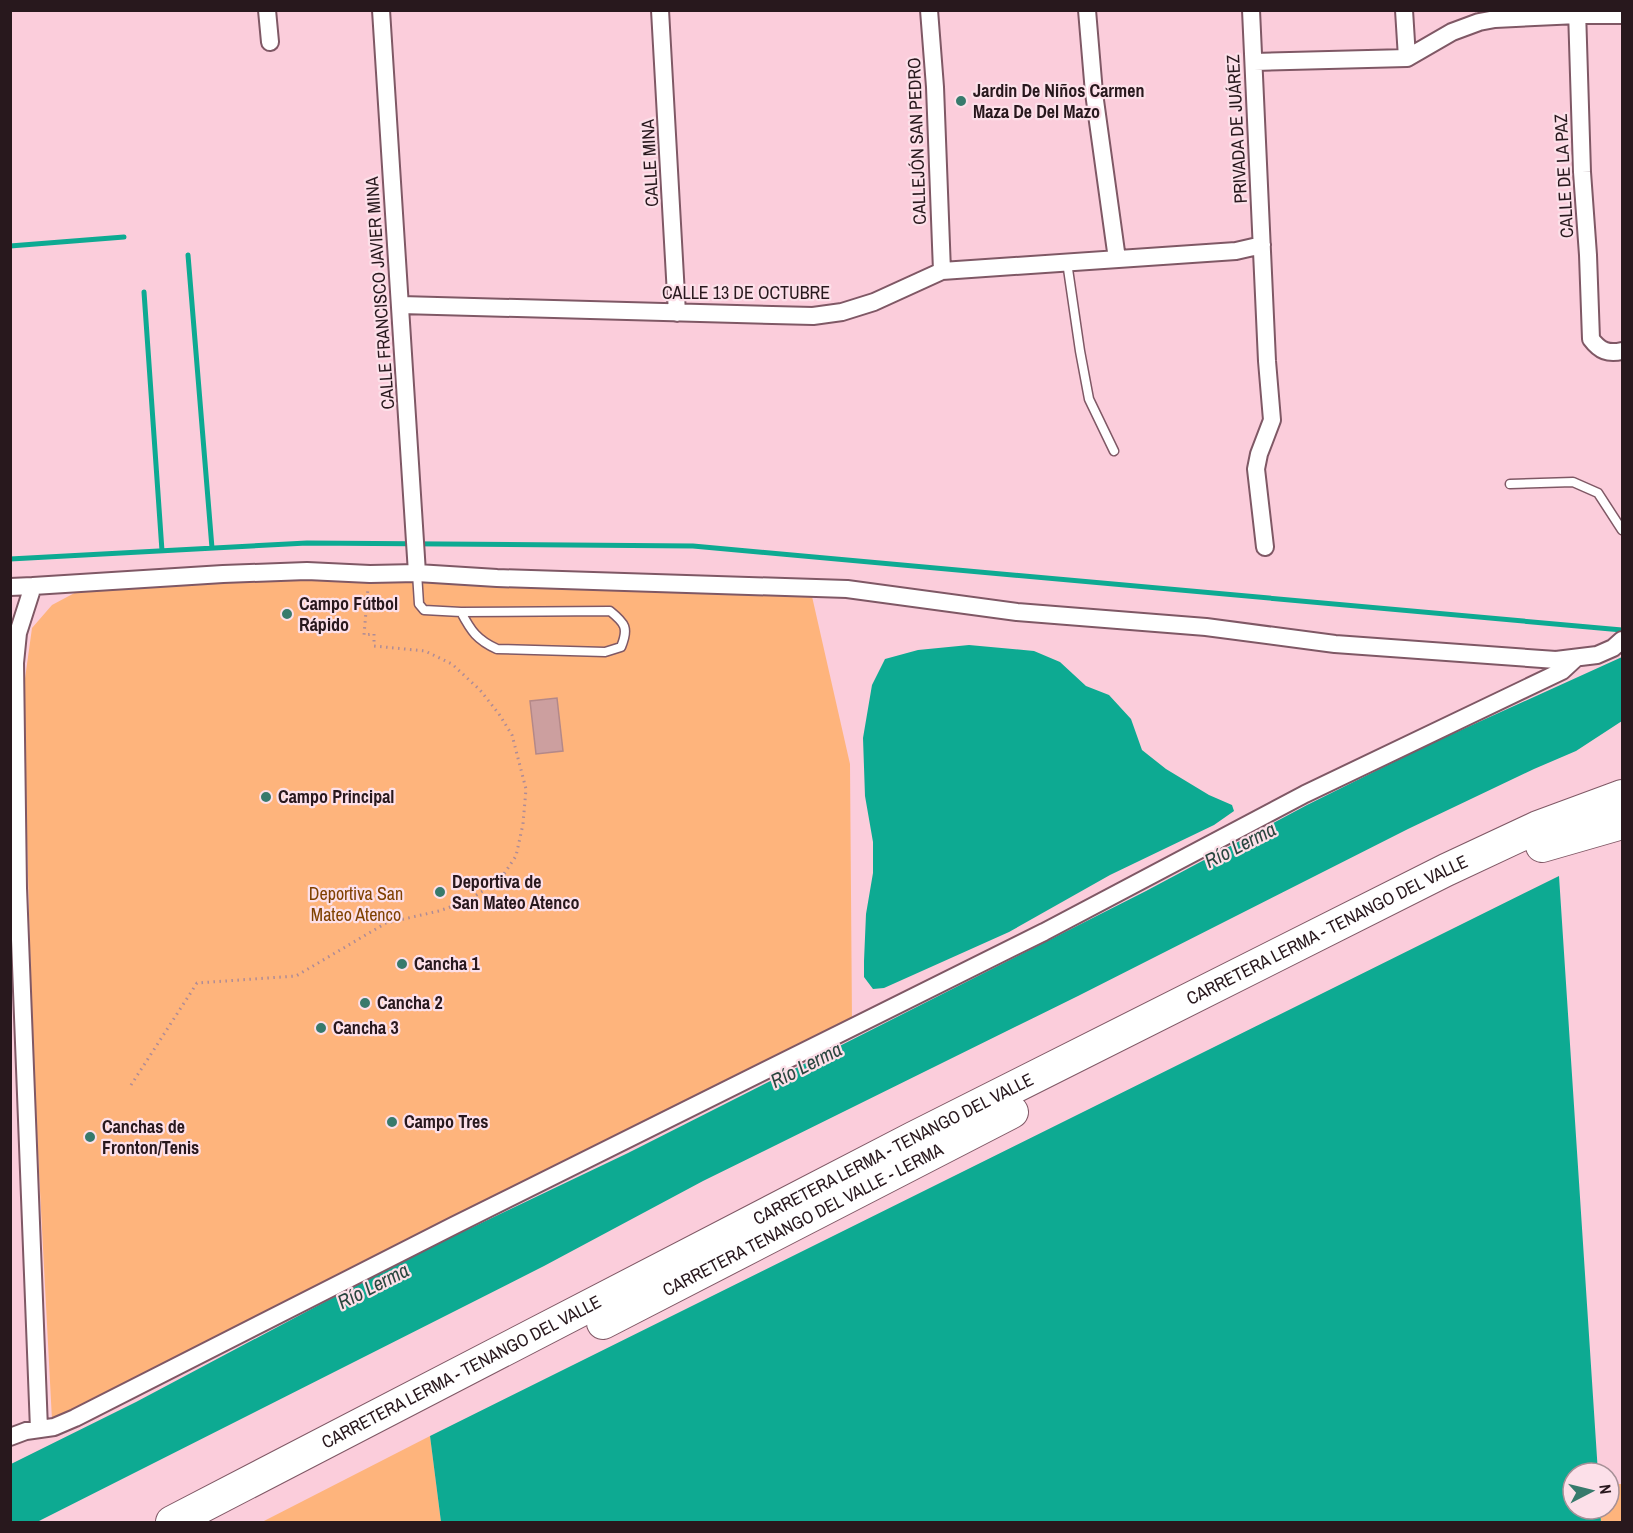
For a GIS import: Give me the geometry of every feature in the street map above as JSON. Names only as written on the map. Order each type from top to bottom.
[{"type":"highway","name":"CARRETERA LERMA - TENANGO DEL VALLE","points":[[172,1522],[913,1138],[1425,881],[1538,827],[1623,796]]},
{"type":"highway","name":"CARRETERA TENANGO DEL VALLE - LERMA","points":[[216,1522],[1451,886],[1543,845],[1623,824]]},
{"type":"street","points":[[267,10],[270,42]]},
{"type":"street","name":"CALLE FRANCISCO JAVIER MINA","points":[[381,10],[417,565]]},
{"type":"street","name":"CALLE MINA","points":[[660,10],[677,313]]},
{"type":"street","name":"CALLEJÓN SAN PEDRO","points":[[929,10],[935,87],[942,271]]},
{"type":"street","points":[[1087,10],[1094,93],[1117,259]]},
{"type":"street","name":"PRIVADA DE JUÁREZ","points":[[1251,10],[1267,361],[1272,420],[1259,454],[1256,469],[1265,547]]},
{"type":"street","points":[[1404,10],[1407,58]]},
{"type":"street","points":[[1254,62],[1407,58],[1452,32],[1479,22],[1578,13],[1623,15]]},
{"type":"street","name":"CALLE DE LA PAZ","points":[[1578,13],[1582,161],[1591,339],[1597,348],[1605,352],[1623,351]]},
{"type":"street","name":"CALLE 13 DE OCTUBRE","points":[[401,305],[813,316],[842,312],[874,302],[942,271],[1236,251],[1262,245]]},
{"type":"street","points":[[10,587],[233,573],[307,571],[370,574],[417,565],[497,578],[846,589],[1017,612],[1215,628],[1335,644],[1556,660],[1597,655],[1613,648],[1623,640]]},
{"type":"street","points":[[33,586],[18,633],[15,663],[18,1067],[39,1430]]},
{"type":"street","points":[[10,1437],[26,1431],[54,1427],[75,1418],[442,1231],[1044,932],[1305,794],[1562,671],[1575,659]]},
{"type":"lane","points":[[1067,262],[1089,399],[1114,451]]},
{"type":"lane","points":[[1510,484],[1573,482],[1598,493],[1623,530]]},
{"type":"lane","points":[[417,565],[419,604],[424,610],[461,612],[610,611],[623,621],[626,635],[621,647],[605,652],[497,649],[482,642],[469,628],[461,612]]},
{"type":"path","points":[[131,1085],[197,983],[296,975],[386,923],[439,911],[467,901],[500,880],[516,855],[523,824],[526,789],[512,735],[480,690],[452,664],[425,651],[374,646],[374,634],[364,635],[370,574]]},
{"type":"green space","name":"Deportiva de San Mateo Atenco","points":[[337,578],[811,592],[850,764],[852,1021],[52,1420],[33,1057],[23,693],[32,628],[52,605],[82,589]]},
{"type":"green space","points":[[430,1436],[441,1522],[262,1522]]},
{"type":"green space","points":[[1622,1484],[1622,1522],[1601,1522],[1621,1521]]},
{"type":"water","points":[[969,645],[1034,651],[1060,662],[1086,686],[1109,695],[1131,719],[1142,750],[1166,769],[1209,795],[1232,805],[1234,811],[1214,825],[1110,875],[1009,932],[884,988],[873,989],[864,977],[866,914],[873,873],[873,842],[865,796],[863,738],[872,685],[885,659],[918,650]]},
{"type":"water","name":"Río Lerma","points":[[1622,657],[1622,721],[1576,751],[1408,829],[1078,996],[703,1181],[544,1266],[37,1522],[11,1522],[11,1464],[136,1402],[433,1246],[628,1153],[1146,891],[1307,805],[1428,745]]},
{"type":"water","points":[[1559,876],[1597,1461],[1561,1461],[1561,1521],[1601,1522],[441,1522],[430,1436]]},
{"type":"building","points":[[557,698],[563,751],[536,754],[530,701]]},
{"type":"waterway","points":[[10,246],[124,237]]},
{"type":"waterway","points":[[188,255],[212,548]]},
{"type":"waterway","points":[[144,292],[162,551]]},
{"type":"waterway","points":[[10,559],[307,543],[693,546],[1622,630]]},
{"type":"place","name":"Jardin De Niños Carmen Maza De Del Mazo","points":[[961,101]]},
{"type":"place","name":"Campo Fútbol Rápido","points":[[287,614]]},
{"type":"place","name":"Campo Principal","points":[[266,797]]},
{"type":"place","name":"Deportiva de San Mateo Atenco","points":[[440,892]]},
{"type":"place","name":"Cancha 1","points":[[402,964]]},
{"type":"place","name":"Cancha 2","points":[[365,1003]]},
{"type":"place","name":"Cancha 3","points":[[321,1028]]},
{"type":"place","name":"Campo Tres","points":[[392,1122]]},
{"type":"place","name":"Canchas de Fronton/Tenis","points":[[90,1137]]},
{"type":"park label","name":"Deportiva San Mateo Atenco","points":[[356,904]]}]
